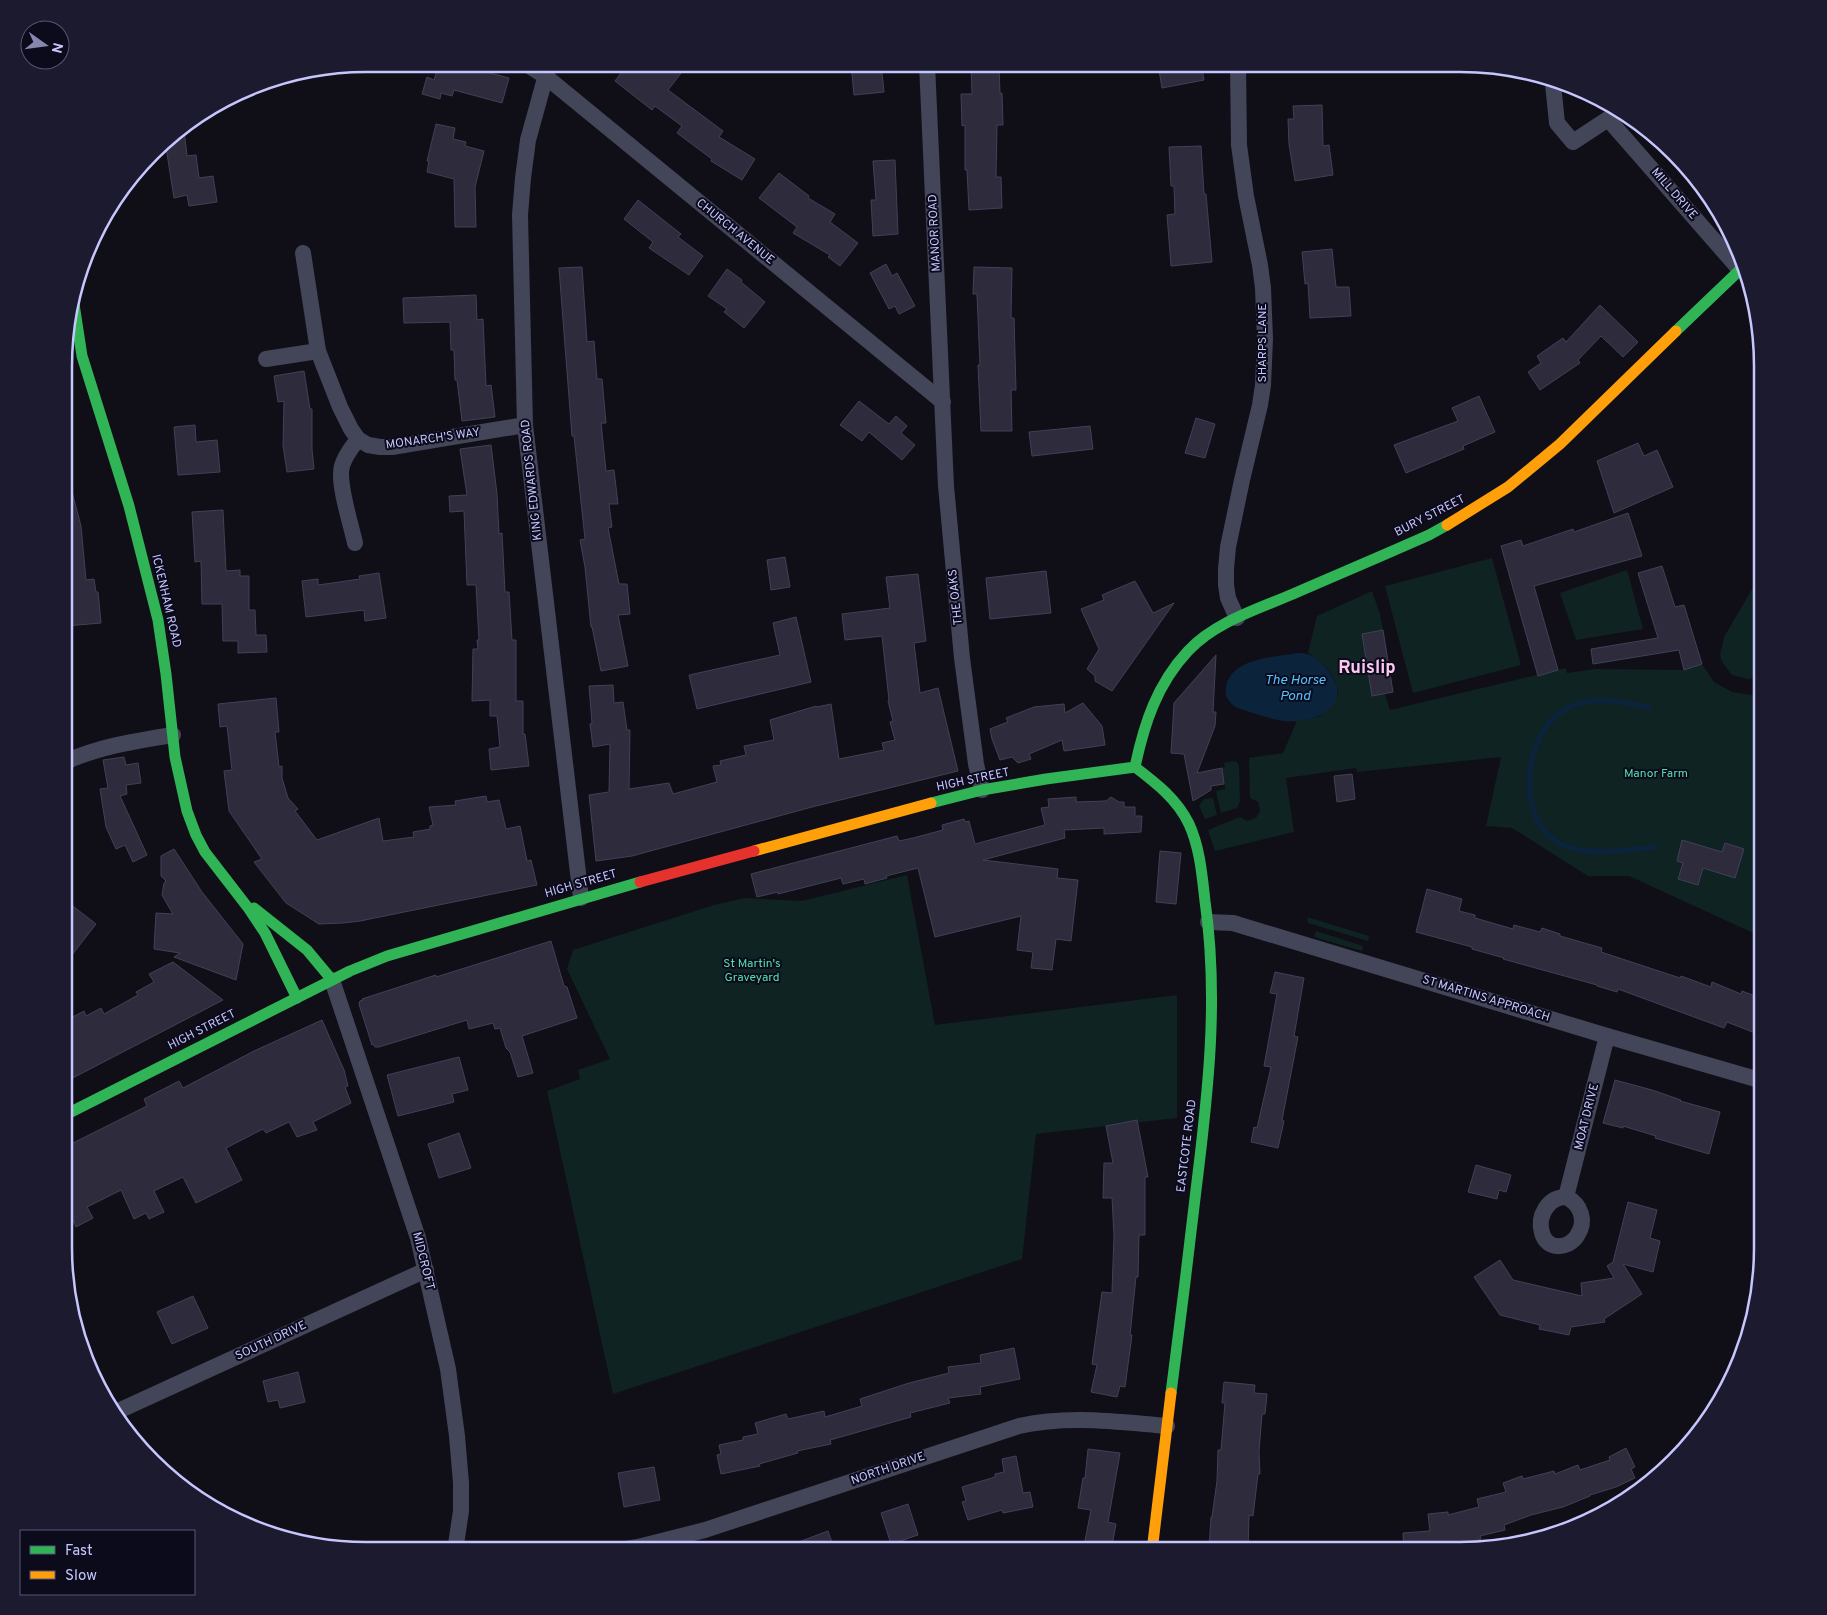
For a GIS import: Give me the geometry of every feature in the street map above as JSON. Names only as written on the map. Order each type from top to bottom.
[{"type":"main road","name":"BURY STREET","points":[[1135,766],[1142,733],[1148,716],[1175,667],[1190,649],[1212,632],[1237,618],[1429,535],[1465,515],[1508,487],[1560,444],[1739,271]]},
{"type":"main road","name":"ICKENHAM ROAD","points":[[75,326],[80,352],[125,493],[158,621],[166,665],[178,771],[186,805],[196,835],[211,861],[240,896],[279,958],[297,998]]},
{"type":"main road","name":"HIGH STREET","points":[[73,1111],[332,980],[387,956],[581,898],[982,790],[1135,766]]},
{"type":"main road","name":"EASTCOTE ROAD","points":[[1135,766],[1163,789],[1174,801],[1185,816],[1193,833],[1200,864],[1212,968],[1208,1094],[1153,1542]]},
{"type":"main road","name":"ICKENHAM ROAD","points":[[240,896],[313,956],[332,980]]},
{"type":"street","name":"KING EDWARDS ROAD","points":[[546,73],[528,140],[521,206],[521,289],[525,425],[581,898]]},
{"type":"street","name":"CHURCH AVENUE","points":[[551,73],[943,402]]},
{"type":"street","name":"MANOR ROAD","points":[[927,73],[943,402]]},
{"type":"street","name":"SHARPS LANE","points":[[1237,618],[1228,598],[1226,586],[1228,547],[1260,406],[1265,339],[1260,265],[1243,178],[1239,145],[1238,73]]},
{"type":"street","name":"MILL DRIVE","points":[[1553,88],[1556,123],[1573,142],[1613,116],[1734,258]]},
{"type":"street","points":[[303,253],[318,351],[340,407],[358,439],[341,467],[340,480],[355,543]]},
{"type":"street","points":[[266,359],[318,351]]},
{"type":"street","name":"THE OAKS","points":[[943,402],[946,486],[953,570],[975,754],[982,790]]},
{"type":"street","name":"MONARCH'S WAY","points":[[358,439],[368,445],[392,447],[525,425]]},
{"type":"street","points":[[73,759],[111,745],[173,735]]},
{"type":"street","name":"ST MARTINS APPROACH","points":[[1208,922],[1233,923],[1754,1078]]},
{"type":"street","name":"MIDCROFT","points":[[332,980],[418,1238],[448,1369],[457,1436],[461,1511],[456,1542]]},
{"type":"street","name":"MOAT DRIVE","points":[[1566,1197],[1607,1036]]},
{"type":"street","name":"SOUTH DRIVE","points":[[121,1410],[426,1270]]},
{"type":"street","name":"NORTH DRIVE","points":[[658,1542],[705,1530],[1019,1426],[1053,1419],[1072,1419],[1167,1426]]},
{"type":"green space","points":[[1492,558],[1521,665],[1413,693],[1385,586]]},
{"type":"green space","points":[[1627,570],[1643,629],[1576,640],[1560,593]]},
{"type":"green space","points":[[1754,586],[1754,678],[1748,679],[1732,675],[1722,662],[1720,655],[1724,637]]},
{"type":"green space","name":"Manor Farm","points":[[1372,591],[1383,630],[1362,634],[1372,695],[1385,694],[1390,710],[1566,668],[1567,673],[1595,669],[1684,670],[1702,664],[1714,682],[1732,692],[1754,694],[1754,933],[1629,876],[1588,876],[1512,828],[1486,826],[1501,757],[1357,772],[1356,768],[1286,778],[1294,832],[1215,851],[1208,830],[1240,817],[1247,821],[1256,818],[1260,811],[1258,802],[1250,798],[1249,758],[1283,753],[1297,721],[1320,716],[1338,696],[1336,683],[1325,665],[1308,653],[1317,616]]},
{"type":"green space","points":[[1237,762],[1239,766],[1240,801],[1237,808],[1221,813],[1216,791],[1225,789],[1222,768],[1225,767],[1224,763]]},
{"type":"green space","points":[[1213,798],[1217,815],[1205,819],[1199,806],[1204,799]]},
{"type":"green space","name":"St Martin's Graveyard","points":[[907,875],[935,1025],[1177,995],[1177,1118],[1036,1134],[1022,1259],[613,1394],[547,1091],[580,1079],[578,1070],[610,1059],[567,969],[573,950],[714,905],[745,898],[802,901]]},
{"type":"green space","points":[[1307,917],[1369,936],[1368,941],[1308,923]]},
{"type":"green space","points":[[1316,931],[1363,946],[1362,951],[1314,937]]},
{"type":"water","name":"The Horse Pond","points":[[1298,653],[1311,655],[1318,659],[1334,680],[1337,698],[1334,705],[1328,711],[1309,719],[1298,721],[1282,720],[1235,707],[1226,696],[1226,687],[1230,677],[1236,670],[1255,661]]},
{"type":"building","points":[[436,73],[490,73],[509,78],[502,103],[454,90],[452,96],[441,93],[440,99],[422,94],[427,77],[434,80]]},
{"type":"building","points":[[621,73],[681,73],[668,90],[723,131],[719,137],[755,159],[742,180],[711,161],[712,159],[677,133],[682,126],[655,106],[652,110],[615,81]]},
{"type":"building","points":[[852,73],[882,73],[884,92],[854,95]]},
{"type":"building","points":[[971,73],[999,73],[1003,125],[997,125],[996,177],[1001,177],[1002,208],[969,210],[967,170],[965,170],[965,125],[962,126],[961,94],[972,94]]},
{"type":"building","points":[[1160,73],[1203,73],[1204,80],[1162,88]]},
{"type":"building","points":[[1322,105],[1323,146],[1329,145],[1333,175],[1295,181],[1289,144],[1288,119],[1294,119],[1293,106]]},
{"type":"building","points":[[436,124],[455,128],[453,139],[466,142],[465,146],[484,151],[475,187],[476,227],[455,227],[454,179],[427,172],[429,161],[427,161]]},
{"type":"building","points":[[185,136],[187,156],[196,155],[199,178],[213,176],[217,202],[189,206],[187,195],[174,198],[167,151]]},
{"type":"building","points":[[1201,146],[1204,194],[1206,194],[1212,262],[1171,266],[1167,215],[1175,214],[1174,186],[1171,186],[1169,147]]},
{"type":"building","points":[[895,160],[898,234],[873,236],[871,200],[876,200],[873,161]]},
{"type":"building","points":[[779,173],[809,196],[808,198],[835,214],[830,222],[858,243],[840,266],[828,257],[830,255],[793,233],[797,227],[759,198]]},
{"type":"building","points":[[638,200],[681,234],[678,237],[703,256],[689,275],[649,248],[653,242],[624,219]]},
{"type":"building","points":[[1332,249],[1336,287],[1349,287],[1351,316],[1310,318],[1308,283],[1305,284],[1302,252]]},
{"type":"building","points":[[886,264],[892,276],[897,273],[915,306],[899,314],[895,306],[889,309],[870,273]]},
{"type":"building","points":[[582,267],[587,342],[594,341],[597,379],[602,379],[606,423],[601,423],[606,471],[614,470],[618,504],[609,504],[612,527],[608,528],[619,584],[627,584],[630,614],[618,615],[628,666],[601,671],[591,627],[585,567],[580,540],[585,539],[574,436],[572,436],[559,268]]},
{"type":"building","points":[[974,267],[1012,268],[1011,318],[1014,318],[1016,390],[1011,390],[1012,431],[981,431],[977,294],[973,294]]},
{"type":"building","points":[[727,269],[742,280],[741,282],[765,302],[744,328],[724,312],[727,309],[708,296]]},
{"type":"building","points":[[476,295],[477,320],[483,319],[486,386],[491,385],[495,417],[462,421],[457,380],[455,380],[454,350],[451,350],[450,322],[404,323],[403,298]]},
{"type":"building","points":[[1600,305],[1638,342],[1623,357],[1601,336],[1578,360],[1580,363],[1540,390],[1528,372],[1541,363],[1537,356],[1563,338],[1566,342]]},
{"type":"building","points":[[304,371],[310,409],[312,409],[314,469],[287,472],[283,445],[284,401],[278,402],[274,376]]},
{"type":"building","points":[[1479,396],[1495,432],[1463,446],[1464,449],[1406,473],[1394,445],[1458,421],[1452,408]]},
{"type":"building","points":[[859,401],[889,424],[896,416],[907,426],[901,433],[915,445],[902,460],[869,432],[862,441],[840,425]]},
{"type":"building","points":[[1196,418],[1215,424],[1205,458],[1185,453]]},
{"type":"building","points":[[195,425],[196,442],[217,440],[220,472],[178,475],[174,427]]},
{"type":"building","points":[[1090,426],[1093,449],[1032,456],[1029,432]]},
{"type":"building","points":[[1638,443],[1644,456],[1657,450],[1673,487],[1614,513],[1597,461]]},
{"type":"building","points":[[491,445],[497,494],[499,534],[502,533],[505,592],[509,592],[512,640],[516,640],[516,701],[523,701],[523,734],[525,734],[529,766],[491,770],[489,749],[500,747],[497,716],[490,716],[490,700],[472,701],[473,649],[478,649],[477,640],[479,640],[476,585],[467,585],[464,511],[450,512],[449,496],[467,495],[460,449]]},
{"type":"building","points":[[73,496],[81,526],[86,580],[94,579],[96,592],[98,592],[101,623],[73,625]]},
{"type":"building","points":[[223,510],[226,571],[240,570],[240,576],[249,576],[249,610],[255,610],[256,635],[266,635],[267,652],[238,653],[238,641],[223,641],[222,604],[202,604],[201,561],[195,562],[192,512]]},
{"type":"building","points":[[1628,513],[1642,556],[1534,586],[1558,670],[1538,676],[1501,546],[1521,540],[1523,546],[1573,529],[1574,532]]},
{"type":"building","points":[[785,557],[790,587],[771,590],[767,560]]},
{"type":"building","points":[[1662,566],[1675,607],[1684,605],[1702,664],[1684,670],[1679,650],[1593,664],[1591,649],[1658,638],[1638,573]]},
{"type":"building","points":[[1046,571],[1051,613],[990,619],[986,578]]},
{"type":"building","points":[[379,573],[386,618],[365,621],[364,610],[306,617],[302,581],[318,579],[318,585],[360,579],[359,576]]},
{"type":"building","points":[[918,574],[926,641],[914,643],[920,693],[938,688],[958,771],[812,807],[632,856],[596,861],[589,795],[609,792],[610,744],[593,747],[589,686],[613,685],[614,703],[623,702],[627,730],[630,730],[629,789],[669,783],[673,794],[717,782],[713,766],[721,765],[720,761],[746,755],[744,746],[774,740],[770,720],[816,706],[831,704],[839,759],[884,750],[882,743],[895,740],[890,722],[893,721],[888,701],[882,636],[845,640],[842,614],[890,608],[886,577]]},
{"type":"building","points":[[1135,581],[1153,613],[1174,603],[1112,691],[1095,681],[1095,676],[1087,669],[1099,649],[1081,609],[1104,600],[1102,595]]},
{"type":"building","points":[[796,617],[811,682],[697,709],[689,675],[780,655],[773,623]]},
{"type":"building","points":[[1383,630],[1393,692],[1372,696],[1362,634]]},
{"type":"building","points":[[1216,655],[1213,712],[1216,712],[1215,726],[1197,773],[1222,768],[1224,784],[1211,786],[1211,790],[1193,801],[1184,754],[1171,753],[1174,703]]},
{"type":"building","points":[[276,698],[279,732],[275,732],[279,767],[282,766],[282,778],[288,798],[298,809],[295,811],[317,840],[379,818],[383,841],[414,837],[413,832],[430,829],[430,826],[433,825],[429,807],[456,805],[455,801],[486,796],[487,802],[499,800],[506,829],[520,826],[527,861],[531,860],[537,885],[343,923],[319,924],[286,903],[254,862],[262,859],[229,811],[224,771],[232,770],[227,726],[220,727],[218,704]]},
{"type":"building","points":[[1083,703],[1102,726],[1105,745],[1064,751],[1062,740],[1029,754],[1031,759],[1018,763],[1012,757],[1000,760],[990,729],[1008,722],[1006,718],[1034,707],[1064,704],[1065,713]]},
{"type":"building","points":[[124,757],[126,765],[138,763],[141,783],[126,785],[127,794],[120,796],[147,855],[133,862],[125,845],[116,849],[106,827],[100,789],[108,788],[103,760]]},
{"type":"building","points":[[1352,774],[1355,799],[1337,802],[1334,776]]},
{"type":"building","points":[[1076,797],[1076,802],[1106,801],[1111,797],[1119,802],[1124,802],[1124,807],[1135,807],[1135,816],[1142,816],[1141,832],[1104,834],[1104,828],[1064,830],[1065,838],[983,860],[1058,869],[1057,878],[1078,880],[1071,941],[1056,939],[1052,970],[1031,968],[1033,952],[1017,950],[1021,916],[935,937],[918,868],[886,876],[887,878],[865,884],[864,879],[843,884],[841,878],[778,894],[778,892],[757,897],[751,874],[897,836],[899,841],[913,838],[943,830],[942,825],[964,819],[965,822],[969,821],[975,844],[1045,825],[1041,808],[1049,807],[1048,799]]},
{"type":"building","points":[[1682,840],[1722,852],[1725,843],[1744,849],[1735,878],[1703,868],[1698,885],[1678,879],[1683,863],[1677,861]]},
{"type":"building","points":[[174,849],[202,892],[243,944],[236,980],[174,957],[180,953],[154,949],[156,913],[173,914],[162,895],[166,881],[161,876],[161,856]]},
{"type":"building","points":[[1160,851],[1181,853],[1176,904],[1156,902]]},
{"type":"building","points":[[1427,889],[1462,899],[1459,911],[1475,915],[1475,918],[1513,929],[1514,925],[1540,932],[1542,928],[1560,934],[1560,936],[1602,948],[1601,952],[1680,978],[1681,976],[1711,987],[1712,982],[1741,994],[1742,991],[1754,996],[1754,1032],[1727,1022],[1724,1028],[1618,989],[1617,992],[1503,959],[1472,949],[1472,947],[1416,932]]},
{"type":"building","points":[[73,906],[96,924],[73,954]]},
{"type":"building","points":[[551,941],[564,986],[567,987],[577,1018],[522,1036],[533,1073],[518,1077],[500,1028],[495,1029],[493,1023],[469,1029],[467,1020],[379,1047],[372,1045],[359,1004],[362,999]]},
{"type":"building","points":[[173,962],[223,1000],[73,1078],[73,1017],[84,1011],[86,1016],[101,1008],[104,1014],[138,995],[136,992],[154,982],[149,974]]},
{"type":"building","points":[[1275,972],[1304,978],[1294,1036],[1298,1037],[1278,1148],[1251,1142],[1254,1127],[1257,1128],[1271,1067],[1264,1066],[1277,994],[1270,993]]},
{"type":"building","points":[[322,1020],[344,1070],[348,1086],[345,1087],[351,1103],[313,1122],[317,1130],[297,1137],[289,1122],[266,1133],[263,1129],[226,1148],[242,1180],[196,1203],[183,1177],[154,1191],[164,1212],[149,1219],[146,1213],[134,1219],[121,1190],[87,1207],[93,1218],[76,1227],[73,1220],[73,1143],[147,1106],[144,1099],[179,1081],[183,1088],[254,1051]]},
{"type":"building","points":[[459,1057],[468,1090],[452,1094],[454,1102],[398,1116],[387,1075]]},
{"type":"building","points":[[1615,1080],[1720,1112],[1709,1154],[1655,1138],[1656,1136],[1623,1126],[1623,1128],[1603,1123]]},
{"type":"building","points":[[1137,1120],[1148,1177],[1145,1177],[1145,1235],[1139,1235],[1138,1277],[1136,1277],[1130,1335],[1132,1335],[1125,1387],[1120,1386],[1117,1397],[1091,1392],[1097,1365],[1092,1364],[1102,1292],[1112,1293],[1114,1235],[1112,1198],[1103,1198],[1104,1163],[1113,1163],[1106,1126]]},
{"type":"building","points":[[459,1133],[471,1168],[439,1178],[428,1144]]},
{"type":"building","points":[[1476,1165],[1511,1175],[1506,1192],[1499,1190],[1497,1199],[1468,1192]]},
{"type":"building","points":[[1628,1202],[1657,1210],[1650,1238],[1660,1241],[1653,1272],[1623,1264],[1642,1294],[1604,1319],[1605,1322],[1571,1327],[1569,1335],[1539,1329],[1540,1325],[1500,1315],[1474,1277],[1500,1260],[1513,1280],[1582,1296],[1581,1283],[1614,1278],[1607,1266],[1613,1262]]},
{"type":"building","points":[[193,1296],[208,1328],[172,1344],[157,1312]]},
{"type":"building","points":[[1014,1348],[1020,1379],[980,1387],[981,1394],[948,1398],[950,1403],[910,1413],[911,1417],[830,1440],[831,1444],[797,1451],[798,1453],[759,1464],[760,1466],[721,1474],[717,1455],[721,1454],[719,1445],[743,1440],[743,1437],[758,1434],[755,1423],[786,1414],[788,1419],[824,1411],[825,1417],[862,1406],[860,1399],[909,1383],[949,1373],[948,1367],[981,1363],[980,1355]]},
{"type":"building","points":[[298,1372],[305,1402],[280,1408],[278,1400],[268,1402],[263,1381]]},
{"type":"building","points":[[1224,1382],[1255,1385],[1254,1393],[1267,1394],[1265,1414],[1262,1414],[1259,1451],[1260,1474],[1258,1474],[1253,1516],[1249,1515],[1248,1542],[1209,1542],[1211,1517],[1217,1481],[1218,1450],[1221,1450],[1225,1403],[1222,1403]]},
{"type":"building","points":[[1626,1448],[1635,1467],[1631,1469],[1635,1478],[1563,1507],[1531,1515],[1504,1525],[1505,1530],[1480,1536],[1481,1539],[1469,1542],[1404,1542],[1403,1533],[1430,1531],[1428,1514],[1448,1512],[1448,1515],[1479,1507],[1477,1499],[1506,1492],[1503,1483],[1522,1476],[1523,1479],[1554,1471],[1555,1474],[1578,1465],[1580,1470],[1610,1460],[1609,1457]]},
{"type":"building","points":[[1088,1449],[1120,1453],[1108,1522],[1116,1524],[1113,1542],[1085,1542],[1091,1510],[1078,1508],[1083,1478],[1085,1478]]},
{"type":"building","points":[[1016,1456],[1023,1493],[1030,1492],[1033,1507],[1003,1513],[1002,1510],[968,1520],[962,1502],[966,1501],[962,1487],[995,1477],[995,1474],[1004,1472],[1002,1459]]},
{"type":"building","points":[[654,1467],[660,1500],[624,1507],[618,1473]]},
{"type":"building","points":[[908,1504],[918,1535],[897,1542],[890,1542],[881,1513]]},
{"type":"building","points":[[828,1531],[832,1542],[799,1542]]},
{"type":"waterway","points":[[1648,707],[1600,700],[1581,703],[1561,712],[1548,724],[1538,741],[1530,774],[1530,791],[1533,808],[1539,823],[1549,836],[1563,845],[1574,849],[1597,852],[1654,847]]},
{"type":"traffic: fast","points":[[1676,331],[1739,271]]},
{"type":"traffic: fast","points":[[76,319],[82,356],[129,506],[158,620],[175,757],[187,811],[205,852],[265,933],[297,998]]},
{"type":"traffic: fast","points":[[931,803],[982,790],[1135,767],[1143,735],[1160,691],[1177,664],[1199,641],[1238,617],[1429,535],[1447,525]]},
{"type":"traffic: fast","points":[[1135,767],[1172,799],[1184,815],[1193,833],[1203,881],[1209,937],[1211,1010],[1208,1082],[1171,1393]]},
{"type":"traffic: fast","points":[[73,1111],[350,971],[387,956],[640,882]]},
{"type":"traffic: fast","points":[[254,908],[307,950],[332,980]]},
{"type":"traffic: slow","points":[[1447,525],[1508,487],[1560,444],[1676,331]]},
{"type":"traffic: slow","points":[[754,851],[931,803]]},
{"type":"traffic: slow","points":[[1153,1542],[1171,1393]]},
{"type":"traffic: jam","points":[[640,882],[754,851]]},
{"type":"district","name":"Ruislip","points":[[1367,668]]}]
